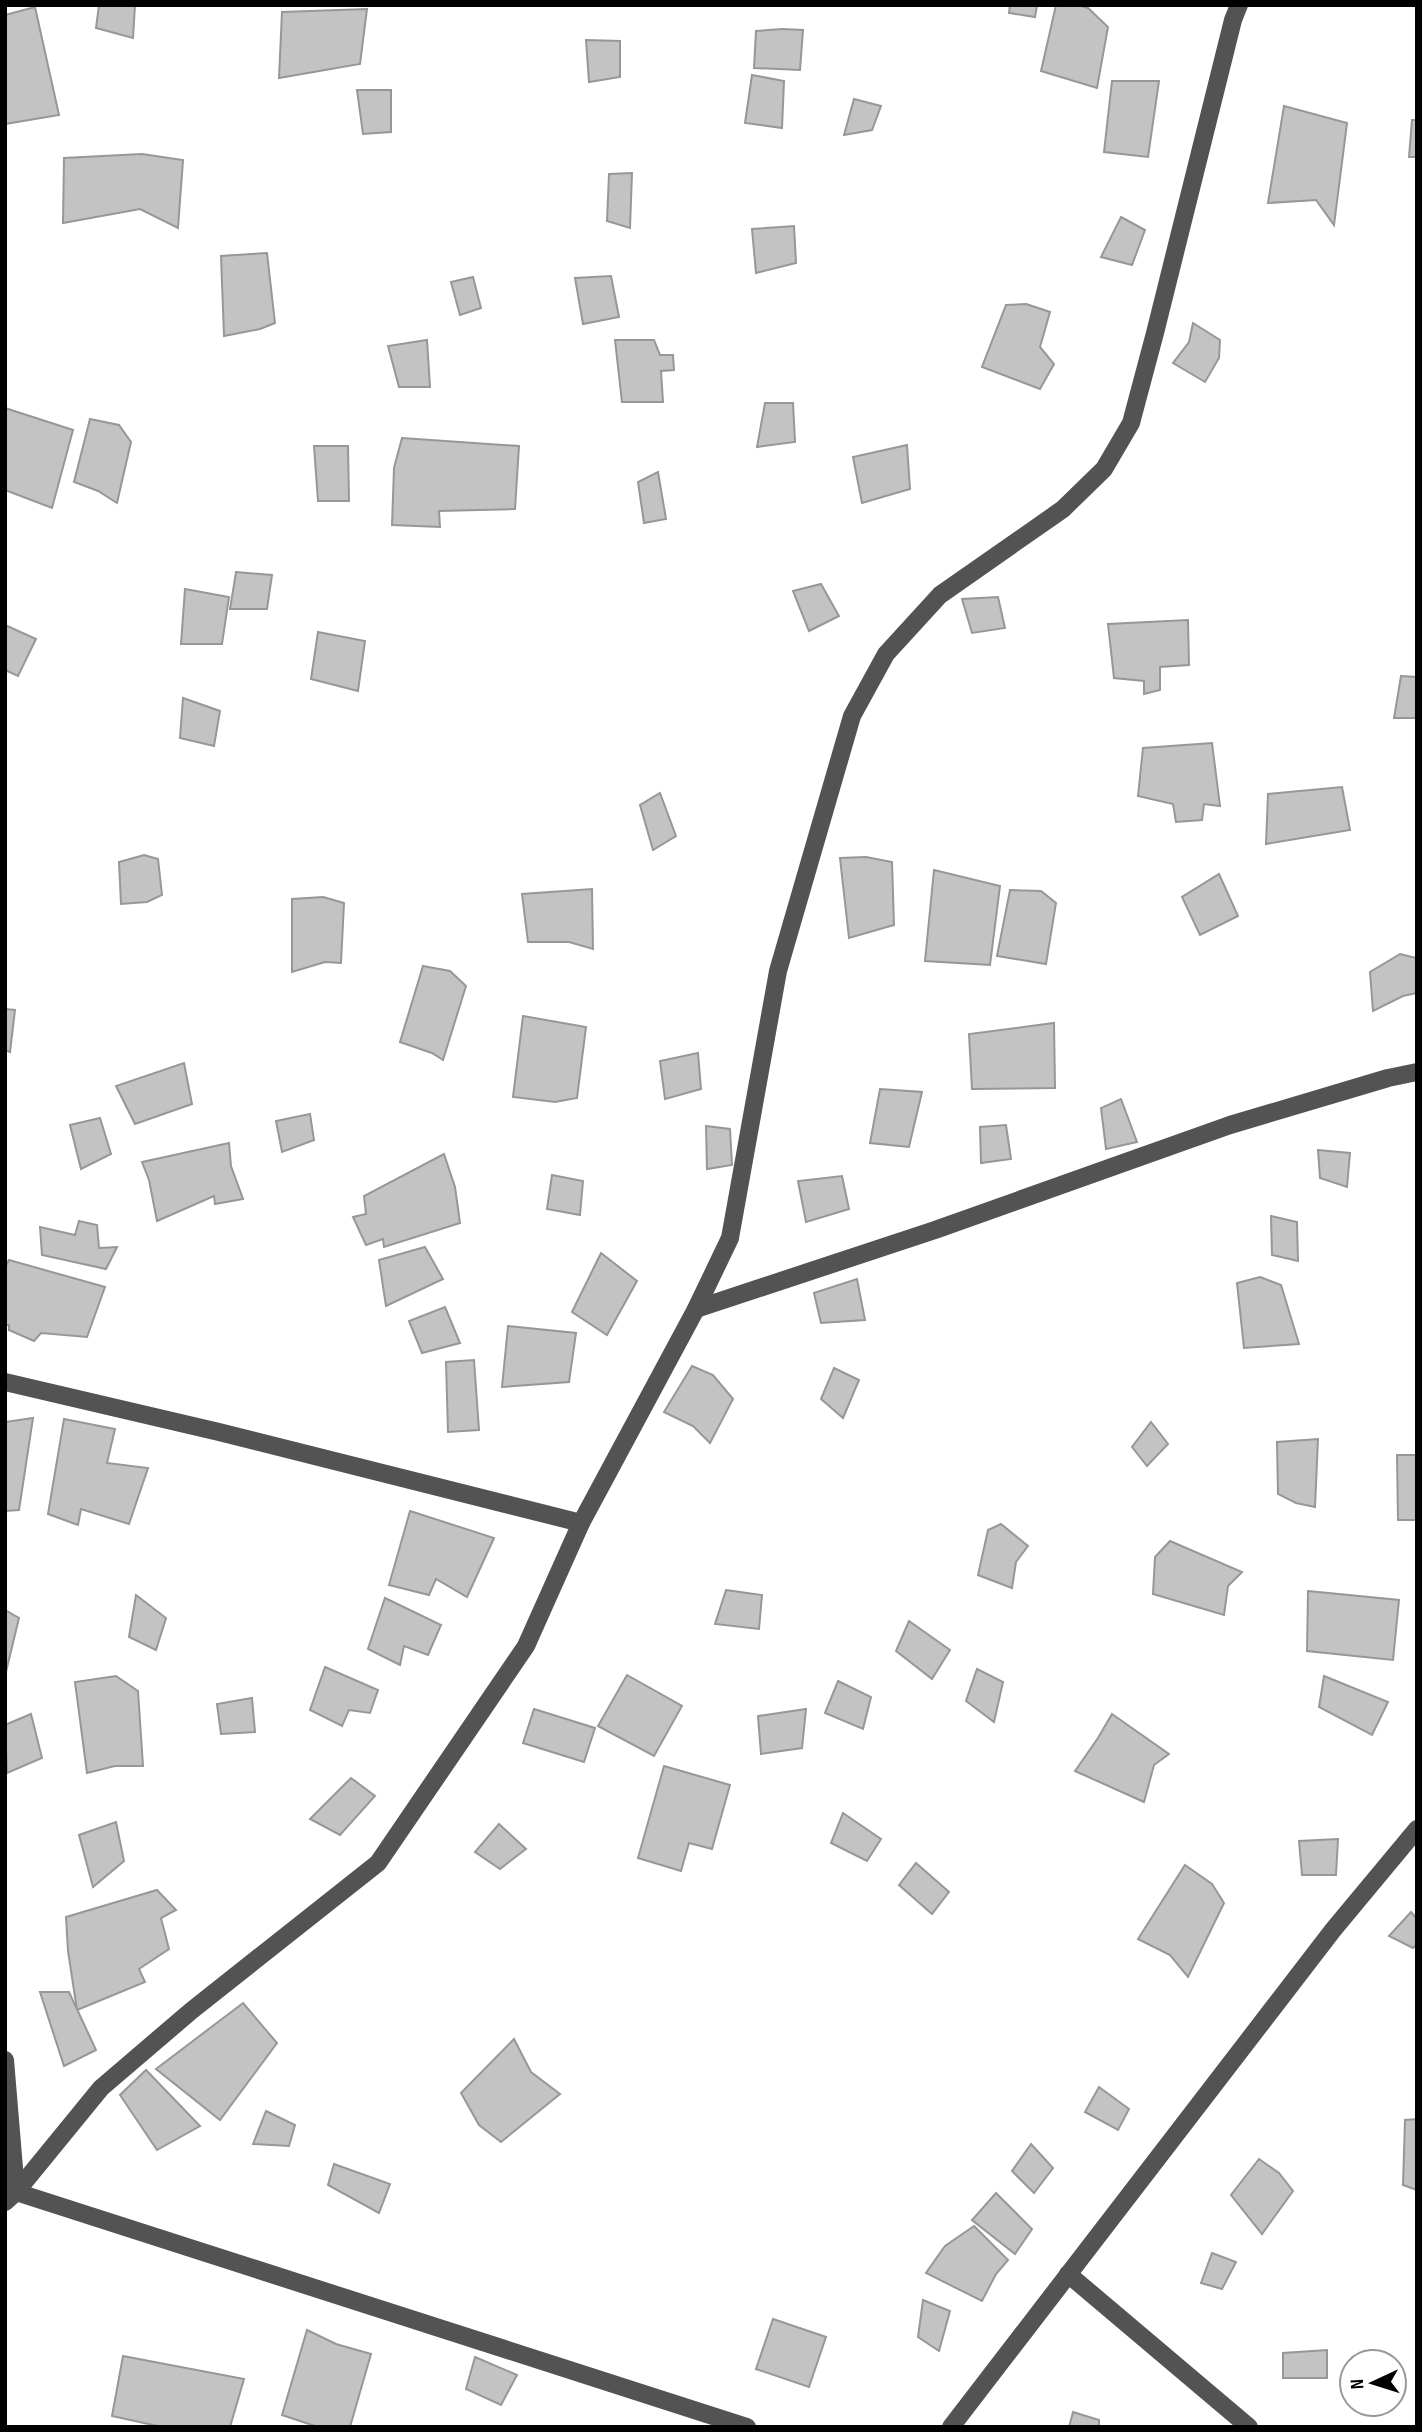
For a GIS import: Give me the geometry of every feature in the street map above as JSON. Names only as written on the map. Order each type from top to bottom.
[{"type":"street","points":[[11,2197],[102,2088],[191,2011],[378,1863],[526,1646],[581,1523],[696,1309],[730,1238],[778,971],[852,716],[886,654],[940,595],[1063,509],[1104,469],[1131,423],[1239,5]]},
{"type":"street","points":[[696,1309],[935,1230],[1230,1125],[1388,1078],[1417,1072]]},
{"type":"street","points":[[5,1382],[219,1432],[581,1523]]},
{"type":"street","points":[[951,2427],[1333,1930],[1417,1829]]},
{"type":"street","points":[[5,2060],[11,2197]]},
{"type":"street","points":[[11,2197],[747,2427]]},
{"type":"street","points":[[1068,2274],[1248,2427]]},
{"type":"building","points":[[99,5],[135,5],[133,38],[96,28]]},
{"type":"building","points":[[1010,5],[1037,5],[1035,17],[1009,13]]},
{"type":"building","points":[[1056,5],[1088,8],[1108,27],[1097,88],[1041,71]]},
{"type":"building","points":[[35,7],[59,115],[5,124],[5,15]]},
{"type":"building","points":[[367,9],[360,64],[279,78],[282,12]]},
{"type":"building","points":[[803,30],[800,70],[754,68],[756,31]]},
{"type":"building","points":[[586,40],[620,41],[620,77],[589,82]]},
{"type":"building","points":[[752,75],[784,81],[782,128],[745,123]]},
{"type":"building","points":[[1112,81],[1159,81],[1148,157],[1104,152]]},
{"type":"building","points":[[357,90],[391,90],[391,132],[363,134]]},
{"type":"building","points":[[854,99],[881,106],[872,130],[844,135]]},
{"type":"building","points":[[1284,106],[1347,123],[1334,225],[1316,200],[1268,203]]},
{"type":"building","points":[[1412,120],[1417,120],[1417,157],[1409,157]]},
{"type":"building","points":[[142,154],[183,160],[178,228],[140,209],[63,223],[64,158]]},
{"type":"building","points":[[632,173],[630,228],[607,221],[609,174]]},
{"type":"building","points":[[1121,217],[1145,230],[1132,265],[1101,257]]},
{"type":"building","points":[[794,226],[796,263],[756,273],[752,229]]},
{"type":"building","points":[[267,253],[275,323],[260,329],[224,336],[221,256]]},
{"type":"building","points":[[611,276],[619,317],[583,324],[575,278]]},
{"type":"building","points":[[473,277],[481,308],[460,315],[451,282]]},
{"type":"building","points":[[1026,304],[1050,312],[1040,347],[1054,364],[1040,389],[982,367],[1006,305]]},
{"type":"building","points":[[1193,323],[1220,340],[1219,358],[1205,382],[1173,363],[1189,342]]},
{"type":"building","points":[[427,340],[430,387],[399,387],[388,346]]},
{"type":"building","points":[[615,340],[654,340],[660,355],[673,355],[674,370],[661,371],[663,402],[622,402]]},
{"type":"building","points":[[765,403],[793,403],[795,442],[757,447]]},
{"type":"building","points":[[5,408],[73,430],[52,508],[5,490]]},
{"type":"building","points":[[90,419],[119,425],[131,442],[117,503],[98,491],[74,482]]},
{"type":"building","points":[[402,438],[519,446],[515,509],[439,511],[440,527],[392,525],[394,468]]},
{"type":"building","points":[[907,445],[910,489],[862,503],[853,457]]},
{"type":"building","points":[[314,446],[348,446],[349,501],[318,501]]},
{"type":"building","points":[[658,472],[666,519],[644,523],[638,482]]},
{"type":"building","points":[[236,572],[272,575],[267,609],[230,609]]},
{"type":"building","points":[[821,584],[839,616],[809,631],[793,591]]},
{"type":"building","points":[[185,589],[229,597],[222,644],[181,644]]},
{"type":"building","points":[[998,597],[1005,628],[972,633],[962,599]]},
{"type":"building","points":[[1188,620],[1189,665],[1160,667],[1160,690],[1144,694],[1144,681],[1114,678],[1108,624]]},
{"type":"building","points":[[5,625],[36,639],[18,676],[5,670]]},
{"type":"building","points":[[318,632],[365,641],[358,691],[311,679]]},
{"type":"building","points":[[1401,676],[1417,677],[1417,718],[1394,718]]},
{"type":"building","points":[[183,698],[220,711],[214,746],[180,738]]},
{"type":"building","points":[[1212,743],[1220,806],[1204,804],[1202,820],[1176,822],[1173,804],[1138,796],[1143,748]]},
{"type":"building","points":[[1342,787],[1350,830],[1266,844],[1268,794]]},
{"type":"building","points":[[660,793],[676,836],[653,850],[640,805]]},
{"type":"building","points":[[144,855],[158,859],[162,895],[147,902],[121,904],[119,862]]},
{"type":"building","points":[[866,857],[892,862],[894,925],[849,938],[840,858]]},
{"type":"building","points":[[934,870],[1000,886],[990,965],[925,961]]},
{"type":"building","points":[[1219,874],[1238,916],[1200,935],[1182,897]]},
{"type":"building","points":[[592,889],[593,949],[569,942],[528,942],[522,894]]},
{"type":"building","points":[[1010,890],[1041,891],[1056,903],[1046,964],[997,956]]},
{"type":"building","points":[[323,897],[344,903],[341,963],[325,962],[292,972],[292,899]]},
{"type":"building","points":[[1400,954],[1416,958],[1417,993],[1403,996],[1373,1011],[1370,972]]},
{"type":"building","points":[[423,966],[450,971],[466,986],[443,1060],[432,1053],[400,1042]]},
{"type":"building","points":[[5,1009],[15,1010],[10,1052],[5,1050]]},
{"type":"building","points":[[523,1016],[586,1027],[577,1098],[555,1102],[513,1097]]},
{"type":"building","points":[[1054,1023],[1055,1088],[972,1089],[969,1034]]},
{"type":"building","points":[[698,1053],[701,1089],[665,1099],[660,1061]]},
{"type":"building","points":[[184,1063],[192,1104],[135,1124],[116,1086]]},
{"type":"building","points":[[880,1089],[922,1092],[909,1147],[870,1143]]},
{"type":"building","points":[[1121,1099],[1137,1142],[1106,1149],[1101,1108]]},
{"type":"building","points":[[310,1114],[314,1140],[282,1152],[276,1121]]},
{"type":"building","points":[[100,1118],[111,1154],[81,1169],[70,1125]]},
{"type":"building","points":[[1006,1125],[1011,1159],[981,1163],[980,1127]]},
{"type":"building","points":[[706,1126],[730,1129],[732,1165],[707,1169]]},
{"type":"building","points":[[229,1143],[231,1166],[243,1199],[215,1204],[214,1196],[157,1221],[149,1180],[142,1162]]},
{"type":"building","points":[[1318,1150],[1350,1153],[1347,1187],[1320,1178]]},
{"type":"building","points":[[444,1154],[455,1187],[460,1223],[384,1247],[383,1239],[366,1245],[353,1217],[366,1214],[364,1196]]},
{"type":"building","points":[[552,1175],[583,1181],[580,1215],[547,1209]]},
{"type":"building","points":[[842,1176],[849,1209],[806,1222],[798,1181]]},
{"type":"building","points":[[1271,1216],[1297,1222],[1298,1261],[1272,1255]]},
{"type":"building","points":[[79,1221],[97,1225],[99,1248],[117,1247],[106,1269],[42,1255],[40,1227],[75,1235]]},
{"type":"building","points":[[425,1247],[443,1279],[386,1306],[379,1260]]},
{"type":"building","points":[[601,1253],[637,1281],[607,1335],[572,1312]]},
{"type":"building","points":[[9,1260],[105,1287],[87,1337],[41,1333],[34,1341],[9,1330],[9,1325],[5,1325],[5,1267]]},
{"type":"building","points":[[1260,1277],[1281,1285],[1299,1344],[1244,1348],[1237,1283]]},
{"type":"building","points":[[857,1279],[865,1320],[821,1323],[814,1293]]},
{"type":"building","points":[[445,1307],[460,1343],[422,1353],[409,1321]]},
{"type":"building","points":[[508,1326],[576,1333],[569,1382],[502,1387]]},
{"type":"building","points":[[474,1360],[479,1430],[448,1432],[446,1362]]},
{"type":"building","points":[[692,1366],[713,1375],[733,1399],[710,1443],[693,1426],[664,1412]]},
{"type":"building","points":[[834,1368],[859,1380],[843,1418],[821,1399]]},
{"type":"building","points":[[33,1418],[19,1510],[5,1511],[5,1422]]},
{"type":"building","points":[[64,1419],[115,1429],[107,1463],[148,1468],[129,1524],[81,1509],[78,1525],[48,1514]]},
{"type":"building","points":[[1151,1422],[1168,1444],[1147,1466],[1132,1447]]},
{"type":"building","points":[[1318,1439],[1315,1507],[1296,1503],[1278,1494],[1277,1442]]},
{"type":"building","points":[[1397,1455],[1417,1455],[1417,1520],[1398,1520]]},
{"type":"building","points":[[410,1511],[494,1538],[467,1597],[436,1579],[429,1595],[389,1585]]},
{"type":"building","points":[[1001,1524],[1028,1546],[1016,1562],[1012,1588],[978,1575],[988,1530]]},
{"type":"building","points":[[1170,1541],[1242,1572],[1228,1586],[1224,1615],[1153,1594],[1155,1557]]},
{"type":"building","points":[[726,1590],[762,1595],[759,1629],[715,1624]]},
{"type":"building","points":[[1308,1591],[1399,1600],[1393,1660],[1307,1651]]},
{"type":"building","points":[[136,1595],[166,1618],[156,1650],[129,1637]]},
{"type":"building","points":[[385,1598],[441,1625],[428,1655],[404,1646],[400,1665],[368,1649]]},
{"type":"building","points":[[5,1610],[19,1618],[5,1676]]},
{"type":"building","points":[[909,1621],[950,1650],[932,1679],[896,1651]]},
{"type":"building","points":[[325,1667],[378,1690],[370,1713],[349,1710],[342,1726],[310,1710]]},
{"type":"building","points":[[977,1669],[1003,1682],[994,1722],[966,1701]]},
{"type":"building","points":[[627,1675],[682,1706],[654,1756],[598,1726]]},
{"type":"building","points":[[116,1676],[138,1691],[143,1766],[115,1766],[87,1773],[75,1682]]},
{"type":"building","points":[[1324,1676],[1388,1702],[1372,1735],[1319,1707]]},
{"type":"building","points":[[838,1681],[871,1697],[863,1729],[825,1713]]},
{"type":"building","points":[[252,1698],[255,1732],[221,1734],[217,1704]]},
{"type":"building","points":[[534,1709],[595,1728],[584,1762],[523,1743]]},
{"type":"building","points":[[806,1709],[802,1748],[761,1754],[758,1716]]},
{"type":"building","points":[[31,1714],[42,1758],[7,1773],[5,1725]]},
{"type":"building","points":[[1112,1714],[1169,1754],[1154,1765],[1144,1802],[1075,1771]]},
{"type":"building","points":[[664,1766],[730,1785],[712,1849],[689,1843],[681,1871],[638,1858]]},
{"type":"building","points":[[351,1778],[375,1796],[340,1835],[310,1819]]},
{"type":"building","points":[[843,1813],[881,1839],[867,1861],[831,1843]]},
{"type":"building","points":[[116,1822],[124,1861],[93,1887],[79,1835]]},
{"type":"building","points":[[499,1824],[526,1849],[500,1869],[475,1852]]},
{"type":"building","points":[[1338,1839],[1336,1875],[1302,1875],[1299,1841]]},
{"type":"building","points":[[916,1863],[949,1892],[932,1914],[899,1885]]},
{"type":"building","points":[[1185,1865],[1212,1884],[1224,1903],[1188,1977],[1170,1955],[1138,1939]]},
{"type":"building","points":[[157,1890],[176,1910],[161,1918],[169,1949],[139,1969],[145,1982],[77,2010],[66,1917]]},
{"type":"building","points":[[1411,1912],[1417,1919],[1417,1944],[1413,1948],[1389,1936]]},
{"type":"building","points":[[40,1992],[69,1992],[96,2050],[64,2066]]},
{"type":"building","points":[[243,2003],[277,2043],[220,2120],[156,2069]]},
{"type":"building","points":[[514,2039],[531,2072],[560,2094],[501,2142],[479,2125],[461,2093]]},
{"type":"building","points":[[146,2070],[200,2126],[157,2150],[120,2095]]},
{"type":"building","points":[[1099,2087],[1129,2109],[1118,2130],[1085,2112]]},
{"type":"building","points":[[266,2111],[295,2125],[289,2146],[253,2144]]},
{"type":"building","points":[[1417,2119],[1417,2190],[1403,2185],[1405,2120]]},
{"type":"building","points":[[1031,2144],[1053,2168],[1034,2193],[1012,2171]]},
{"type":"building","points":[[1259,2159],[1279,2173],[1293,2191],[1262,2234],[1231,2195]]},
{"type":"building","points":[[334,2164],[390,2184],[379,2213],[328,2185]]},
{"type":"building","points":[[996,2193],[1032,2229],[1015,2254],[972,2220]]},
{"type":"building","points":[[974,2226],[1008,2260],[996,2274],[982,2301],[926,2273],[945,2246]]},
{"type":"building","points":[[1212,2253],[1236,2262],[1222,2289],[1201,2283]]},
{"type":"building","points":[[923,2300],[950,2311],[939,2351],[918,2337]]},
{"type":"building","points":[[773,2319],[826,2337],[809,2387],[756,2369]]},
{"type":"building","points":[[307,2330],[336,2344],[371,2354],[350,2427],[318,2427],[282,2415]]},
{"type":"building","points":[[1327,2350],[1327,2378],[1283,2378],[1283,2353]]},
{"type":"building","points":[[123,2356],[244,2379],[230,2427],[162,2427],[112,2416]]},
{"type":"building","points":[[475,2357],[517,2375],[501,2405],[466,2389]]},
{"type":"building","points":[[1073,2412],[1099,2420],[1099,2427],[1069,2427]]}]
